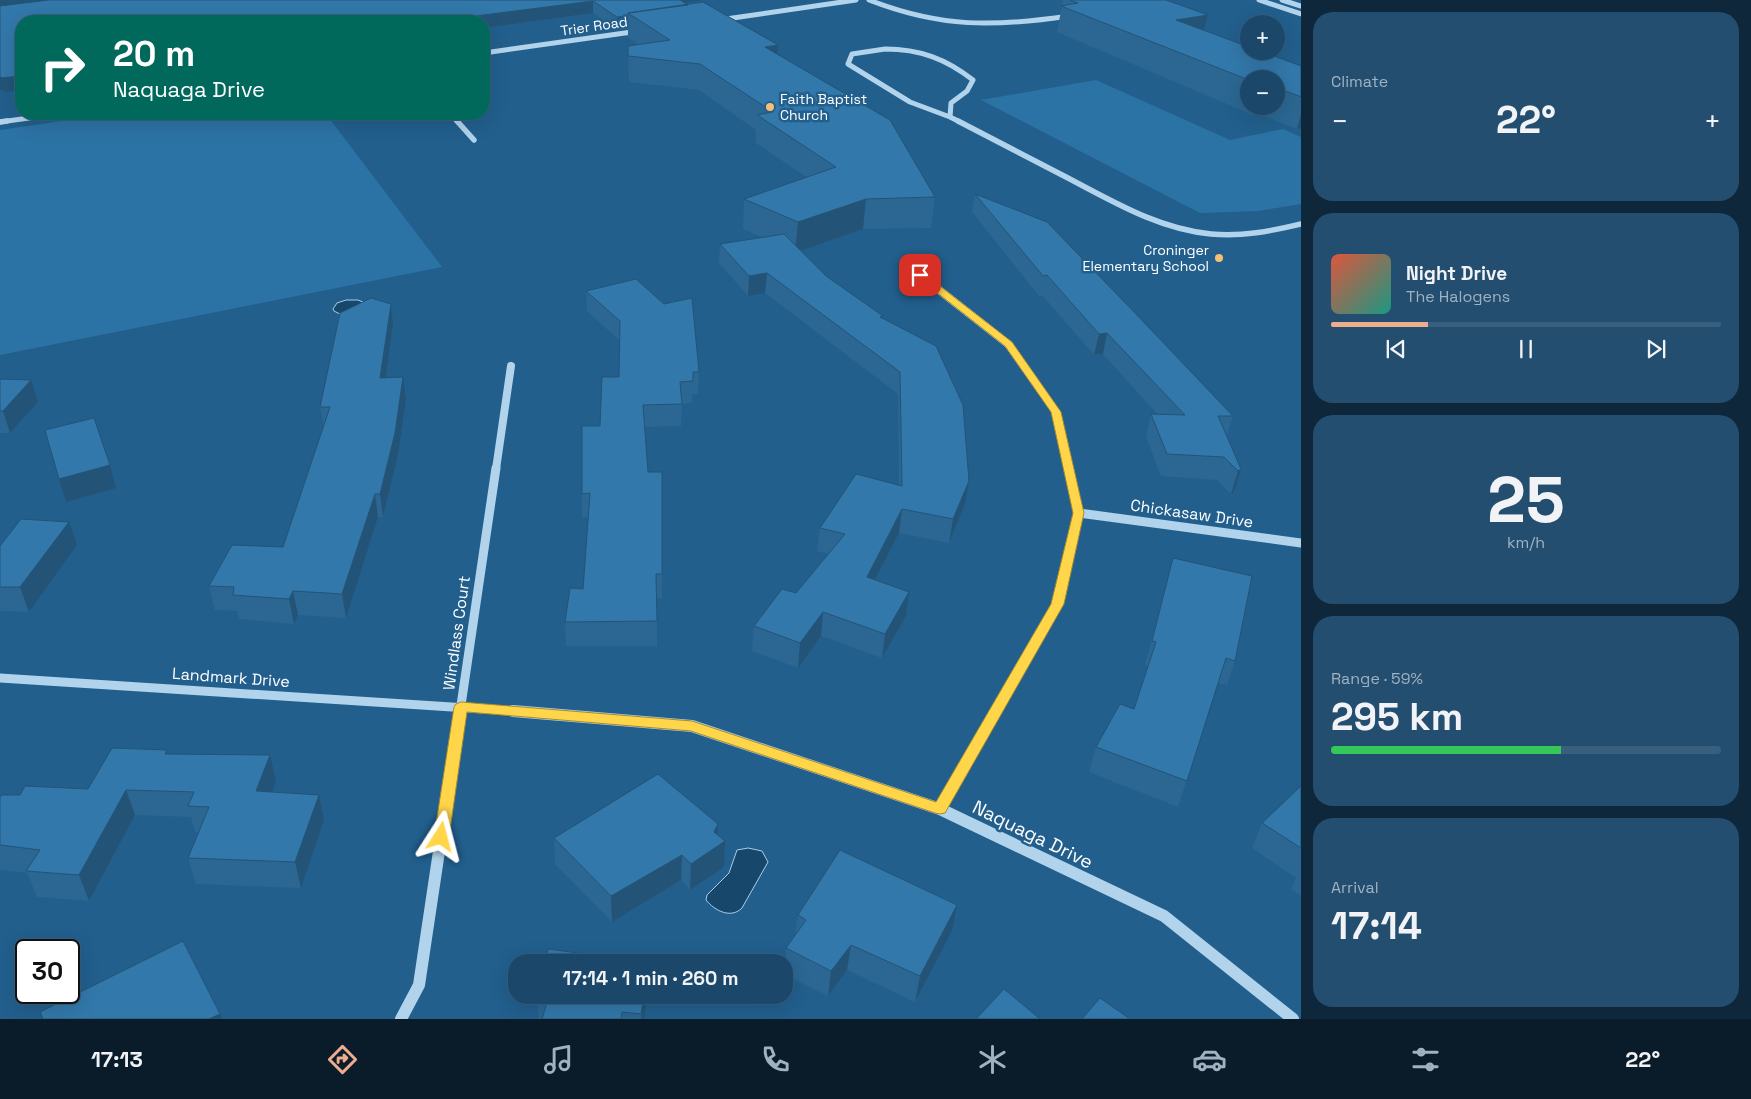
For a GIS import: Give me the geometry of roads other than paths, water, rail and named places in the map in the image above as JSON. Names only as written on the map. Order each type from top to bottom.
[{"type":"street","points":[[714,20],[856,0]]},
{"type":"street","points":[[869,0],[922,19],[970,25],[1025,23],[1072,16]]},
{"type":"street","points":[[1271,0],[1301,8]]},
{"type":"street","points":[[1282,0],[1301,8]]},
{"type":"street","name":"Trier Road","points":[[490,52],[648,30]]},
{"type":"street","points":[[950,117],[951,103],[966,91],[973,80],[960,69],[935,57],[907,48],[876,48],[852,54],[848,64],[929,112],[950,117],[1132,212],[1166,226],[1204,233],[1232,235],[1259,233],[1301,224]]},
{"type":"street","points":[[0,122],[15,120]]},
{"type":"street","points":[[456,120],[474,140]]},
{"type":"street","points":[[920,275],[1008,344],[1056,412],[1079,513],[1057,604],[940,809]]},
{"type":"street","name":"Windlass Court","points":[[402,1019],[419,985],[511,366]]},
{"type":"street","name":"Chickasaw Drive","points":[[1079,513],[1301,543]]},
{"type":"street","name":"Landmark Drive","points":[[0,678],[461,707]]},
{"type":"street","name":"Naquaga Drive","points":[[461,707],[692,726],[940,809],[1164,916],[1293,1019]]},
{"type":"lane","points":[[1259,0],[1301,14]]},
{"type":"place","name":"Faith Baptist Church","points":[[770,107]]},
{"type":"place","name":"Croninger Elementary School","points":[[1219,258]]}]
